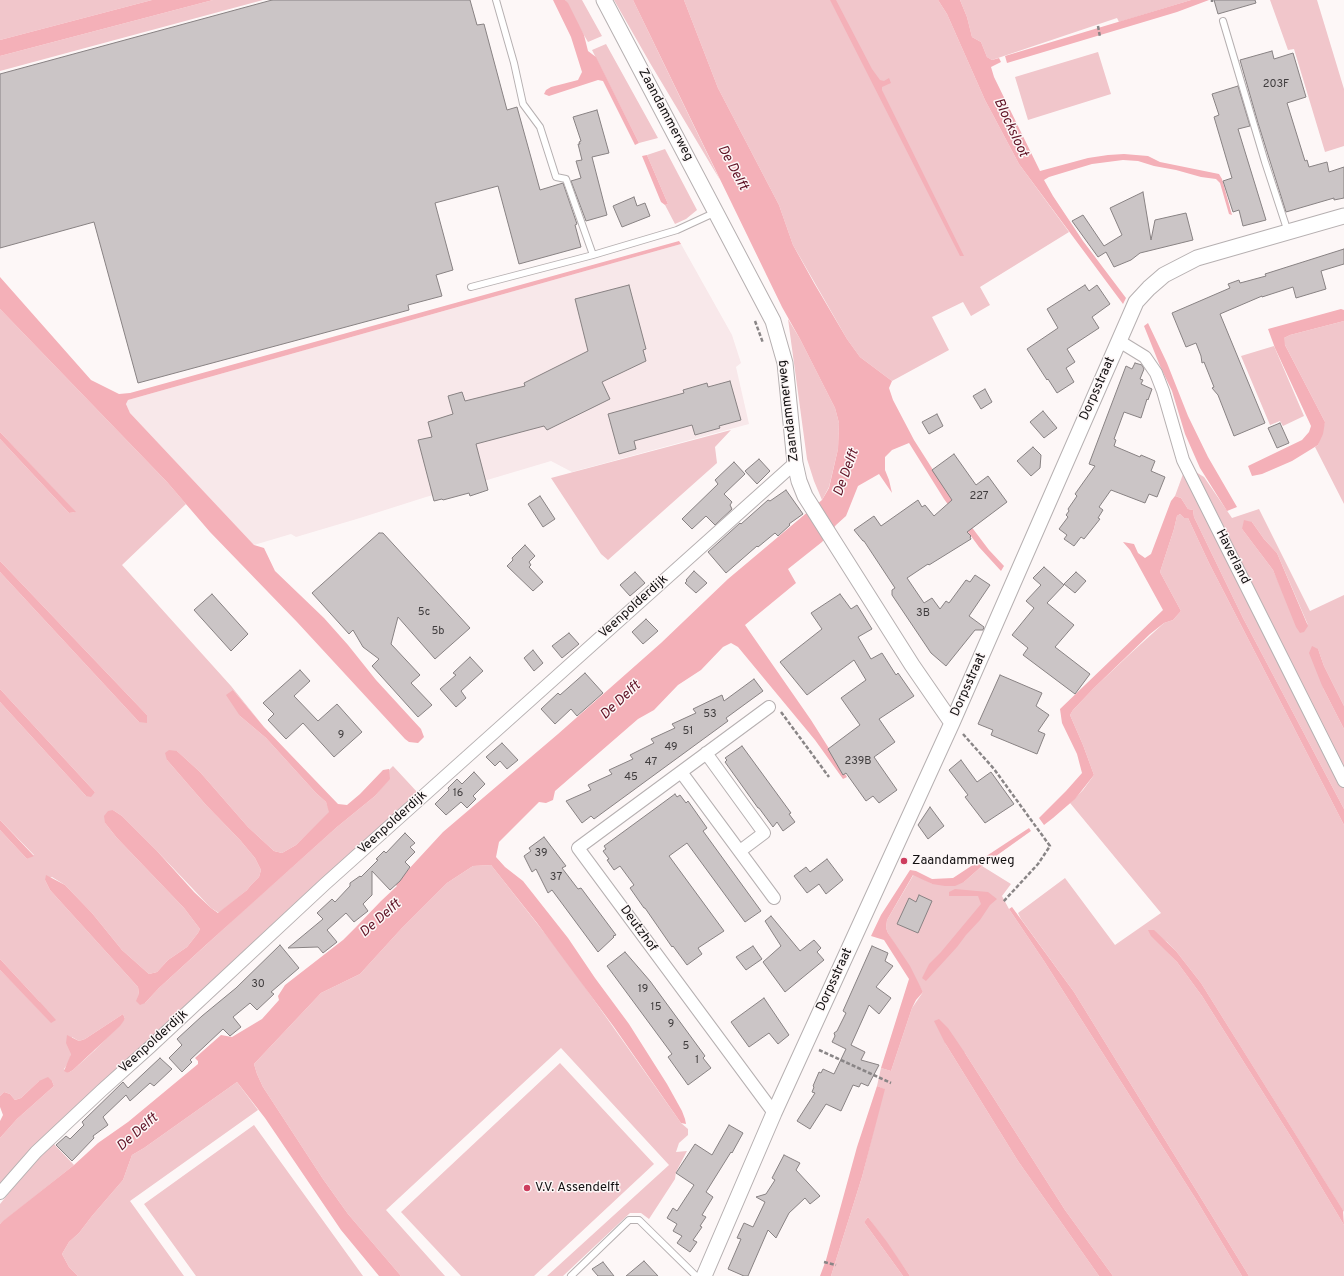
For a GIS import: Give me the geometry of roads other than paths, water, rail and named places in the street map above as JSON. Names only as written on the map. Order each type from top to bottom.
[{"type":"street","name":"Zaandammerweg","points":[[604,0],[773,321],[785,363],[795,463],[799,481],[805,496],[912,665],[952,723]]},
{"type":"street","name":"Dorpsstraat","points":[[704,1276],[774,1113],[952,723],[1136,302],[1148,288],[1164,275],[1197,258],[1344,216]]},
{"type":"street","name":"Haverland","points":[[1119,341],[1145,357],[1156,373],[1163,391],[1183,460],[1344,781]]},
{"type":"street","name":"Veenpolderdijk","points":[[0,1193],[36,1152],[79,1111],[325,884],[795,463]]},
{"type":"street","name":"Deutzhof","points":[[769,707],[578,848],[774,1113]]},
{"type":"street","points":[[706,753],[764,833],[740,851]]},
{"type":"street","points":[[681,772],[774,898]]},
{"type":"lane","points":[[496,0],[514,63],[523,104],[540,127],[556,177],[566,179],[593,255]]},
{"type":"lane","points":[[1223,21],[1265,162],[1288,232]]},
{"type":"lane","points":[[470,287],[593,255],[677,230],[716,212]]},
{"type":"lane","points":[[571,1276],[629,1220],[639,1220],[696,1276]]},
{"type":"water","points":[[152,0],[213,0],[0,56],[0,40]]},
{"type":"water","points":[[553,0],[565,0],[568,3],[584,35],[588,51],[596,57],[639,143],[635,145],[603,81],[598,80],[549,96],[544,94],[546,90],[551,87],[578,80],[582,72],[571,37]]},
{"type":"water","name":"De Delft","points":[[633,0],[684,0],[718,88],[779,205],[793,245],[814,283],[847,339],[860,357],[892,381],[889,388],[893,400],[914,440],[958,509],[989,550],[1004,566],[1001,571],[979,547],[944,499],[909,443],[892,450],[885,457],[885,470],[892,493],[879,474],[858,486],[846,516],[836,525],[822,542],[788,569],[796,583],[745,625],[811,720],[847,777],[843,779],[815,740],[738,647],[731,643],[723,647],[701,670],[678,685],[654,710],[638,719],[555,791],[553,800],[546,803],[539,802],[499,842],[496,857],[505,867],[523,881],[568,938],[629,1024],[667,1084],[682,1111],[686,1124],[681,1123],[614,1027],[537,923],[491,865],[473,866],[447,883],[402,928],[360,974],[321,993],[254,1064],[263,1087],[323,1179],[348,1214],[401,1276],[379,1276],[341,1230],[265,1118],[237,1082],[132,1155],[123,1180],[79,1233],[69,1242],[62,1254],[69,1267],[78,1276],[0,1276],[0,1224],[3,1221],[74,1165],[98,1143],[128,1122],[198,1064],[198,1061],[195,1058],[221,1035],[232,1037],[262,1019],[279,1000],[278,996],[285,985],[343,940],[397,886],[395,884],[443,832],[558,734],[661,643],[728,579],[822,500],[829,488],[838,449],[839,423],[835,408],[782,307]]},
{"type":"water","points":[[830,0],[836,0],[872,69],[880,80],[884,81],[889,78],[891,83],[882,87],[882,90],[964,256],[960,256]]},
{"type":"water","name":"Blocksloot","points":[[938,0],[960,0],[967,17],[972,37],[981,42],[987,57],[992,60],[999,58],[1001,62],[991,67],[994,77],[1040,171],[1088,158],[1108,155],[1124,154],[1148,156],[1160,162],[1219,174],[1222,179],[1232,215],[1229,214],[1220,183],[1216,179],[1201,177],[1138,161],[1123,160],[1092,164],[1049,177],[1044,180],[1083,241],[1126,298],[1123,304],[1019,164],[985,100],[947,14]]},
{"type":"water","points":[[1191,0],[1209,0],[1177,12],[1007,63],[1005,56]]},
{"type":"water","points":[[647,155],[668,204],[665,205],[661,202],[642,156]]},
{"type":"water","points":[[679,241],[681,244],[128,400],[126,404],[130,413],[254,545],[264,548],[275,571],[324,618],[376,680],[421,729],[424,737],[418,743],[409,742],[405,739],[297,622],[210,532],[167,482],[0,309],[0,277],[91,380],[119,394],[130,393]]},
{"type":"water","points":[[1341,309],[1344,310],[1344,321],[1290,335],[1284,338],[1285,345],[1325,422],[1323,434],[1318,445],[1292,461],[1262,474],[1252,476],[1248,466],[1302,440],[1309,432],[1311,426],[1275,348],[1268,329]]},
{"type":"water","points":[[1148,323],[1167,363],[1188,416],[1208,457],[1237,507],[1227,511],[1200,468],[1185,434],[1172,391],[1144,326]]},
{"type":"water","points":[[0,432],[76,512],[69,513],[0,439]]},
{"type":"water","points":[[1175,496],[1181,498],[1188,509],[1193,510],[1194,517],[1243,618],[1344,809],[1344,825],[1209,563],[1188,518],[1184,518],[1180,514],[1177,516],[1160,572],[1181,611],[1173,620],[1164,623],[1150,634],[1073,710],[1070,715],[1094,775],[1075,799],[1053,818],[1044,825],[1039,818],[1082,773],[1077,754],[1062,723],[1060,709],[1163,610],[1130,550],[1123,542],[1134,544],[1138,553],[1145,558],[1151,554],[1171,501]]},
{"type":"water","points":[[1244,520],[1252,522],[1264,539],[1277,553],[1308,626],[1304,632],[1300,633],[1296,627],[1273,570],[1242,529]]},
{"type":"water","points":[[0,561],[147,715],[147,723],[139,722],[0,572]]},
{"type":"water","points":[[1312,646],[1318,649],[1324,666],[1344,706],[1344,729],[1323,688],[1309,653]]},
{"type":"water","points":[[0,689],[95,792],[91,797],[86,796],[0,702]]},
{"type":"water","points":[[233,690],[264,727],[338,804],[347,805],[383,770],[389,769],[390,779],[375,796],[337,827],[159,988],[145,1003],[140,1005],[136,1001],[139,994],[138,987],[50,890],[45,880],[46,875],[65,885],[92,913],[122,950],[149,974],[157,972],[168,960],[187,947],[200,929],[184,908],[117,838],[105,823],[104,816],[108,811],[113,810],[122,816],[157,851],[194,892],[218,913],[247,890],[259,877],[261,870],[255,858],[167,760],[165,753],[169,750],[177,751],[200,772],[248,827],[274,851],[282,853],[296,845],[329,812],[326,802],[266,738],[240,716],[226,695]]},
{"type":"water","points":[[0,820],[34,856],[27,859],[0,830]]},
{"type":"water","points":[[1029,828],[1031,831],[982,866],[964,882],[955,886],[932,884],[913,875],[887,920],[886,928],[910,966],[923,992],[916,1000],[912,1008],[891,1071],[881,1068],[909,979],[884,940],[871,936],[881,915],[910,870],[916,871],[932,879],[953,878]]},
{"type":"water","points":[[955,889],[988,892],[997,899],[990,905],[980,920],[926,981],[922,978],[929,964],[941,952],[981,904],[978,896],[949,896],[949,892]]},
{"type":"water","points":[[1012,907],[1074,992],[1249,1276],[1242,1276],[1197,1201],[1044,961],[1009,909]]},
{"type":"water","points":[[1148,930],[1154,930],[1176,951],[1201,983],[1343,1210],[1344,1225],[1293,1140],[1202,996],[1177,962],[1151,936]]},
{"type":"water","points":[[0,959],[56,1020],[51,1023],[0,970]]},
{"type":"water","points":[[123,1014],[125,1019],[120,1026],[73,1070],[68,1073],[64,1071],[71,1054],[66,1043],[67,1035],[79,1041],[85,1039]]},
{"type":"water","points":[[939,1019],[948,1028],[965,1053],[1065,1210],[1113,1276],[1099,1276],[1018,1161],[945,1043],[934,1021]]},
{"type":"water","points":[[48,1077],[54,1086],[17,1119],[0,1138],[0,1121],[3,1115],[0,1107],[0,1096],[4,1092],[10,1094],[15,1100],[21,1098],[39,1081]]},
{"type":"water","points":[[877,1086],[885,1089],[862,1177],[831,1276],[820,1276],[826,1260],[857,1147]]},
{"type":"water","points":[[868,1217],[910,1276],[903,1276],[864,1222]]},
{"type":"place","name":"Zaandammerweg","points":[[904,861]]},
{"type":"place","name":"V.V. Assendelft","points":[[527,1188]]}]
